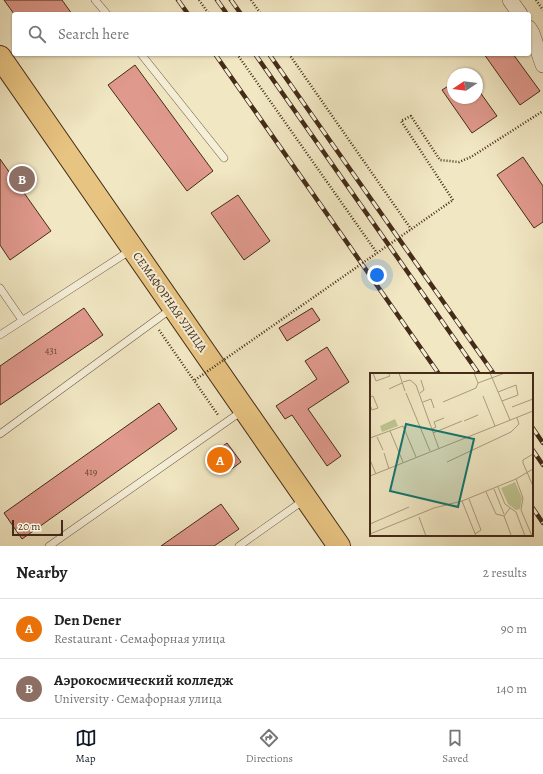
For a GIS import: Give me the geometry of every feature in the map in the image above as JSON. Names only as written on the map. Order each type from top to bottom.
[{"type":"highway","name":"СЕМАФОРНАЯ УЛИЦА","points":[[0,57],[339,546]]},
{"type":"street","points":[[510,0],[519,12]]},
{"type":"street","points":[[531,31],[543,65]]},
{"type":"lane","points":[[95,0],[105,12]]},
{"type":"lane","points":[[143,56],[224,158]]},
{"type":"lane","points":[[0,335],[133,249]]},
{"type":"lane","points":[[0,288],[22,320]]},
{"type":"lane","points":[[0,434],[152,321],[174,307]]},
{"type":"lane","points":[[49,546],[245,410]]},
{"type":"lane","points":[[239,546],[306,499]]},
{"type":"path","points":[[199,0],[208,12]]},
{"type":"path","points":[[251,0],[260,12]]},
{"type":"path","points":[[536,0],[543,10]]},
{"type":"path","points":[[238,56],[377,253]]},
{"type":"path","points":[[290,56],[411,229]]},
{"type":"path","points":[[195,380],[453,200],[400,122],[411,116],[440,160],[459,162],[471,157],[543,111]]},
{"type":"path","points":[[161,333],[218,414]]},
{"type":"building","points":[[4,0],[62,0],[71,12],[13,12]]},
{"type":"building","points":[[485,56],[514,56],[540,91],[520,105]]},
{"type":"building","points":[[135,65],[213,171],[187,191],[108,85]]},
{"type":"building","points":[[447,87],[447,97],[442,90]]},
{"type":"building","points":[[483,96],[497,116],[472,133],[452,104],[483,104]]},
{"type":"building","points":[[523,157],[543,186],[543,222],[534,228],[497,175]]},
{"type":"building","points":[[0,159],[51,231],[10,260],[0,245]]},
{"type":"building","points":[[238,195],[270,241],[244,260],[211,213]]},
{"type":"building","points":[[84,308],[103,335],[0,405],[0,366]]},
{"type":"building","points":[[312,308],[320,320],[287,341],[279,328]]},
{"type":"building","points":[[327,347],[349,382],[308,409],[341,456],[327,466],[292,415],[285,419],[276,406],[317,379],[305,361]]},
{"type":"building","points":[[159,403],[177,429],[22,539],[4,513]]},
{"type":"building","points":[[227,443],[241,462],[229,471],[216,451]]},
{"type":"building","points":[[221,504],[239,529],[214,546],[161,546]]},
{"type":"railway","points":[[178,0],[187,12]]},
{"type":"railway","points":[[217,0],[226,12]]},
{"type":"railway","points":[[231,0],[240,12]]},
{"type":"railway","points":[[216,56],[438,373]]},
{"type":"railway","points":[[256,56],[478,373]]},
{"type":"railway","points":[[270,56],[493,373]]},
{"type":"railway","points":[[533,428],[543,443]]},
{"type":"railway","points":[[533,450],[543,465]]},
{"type":"railway","points":[[533,508],[543,523]]},
{"type":"place","name":"Аэрокосмический колледж","points":[[22,179]]},
{"type":"place","name":"Den Dener","points":[[220,460]]}]
